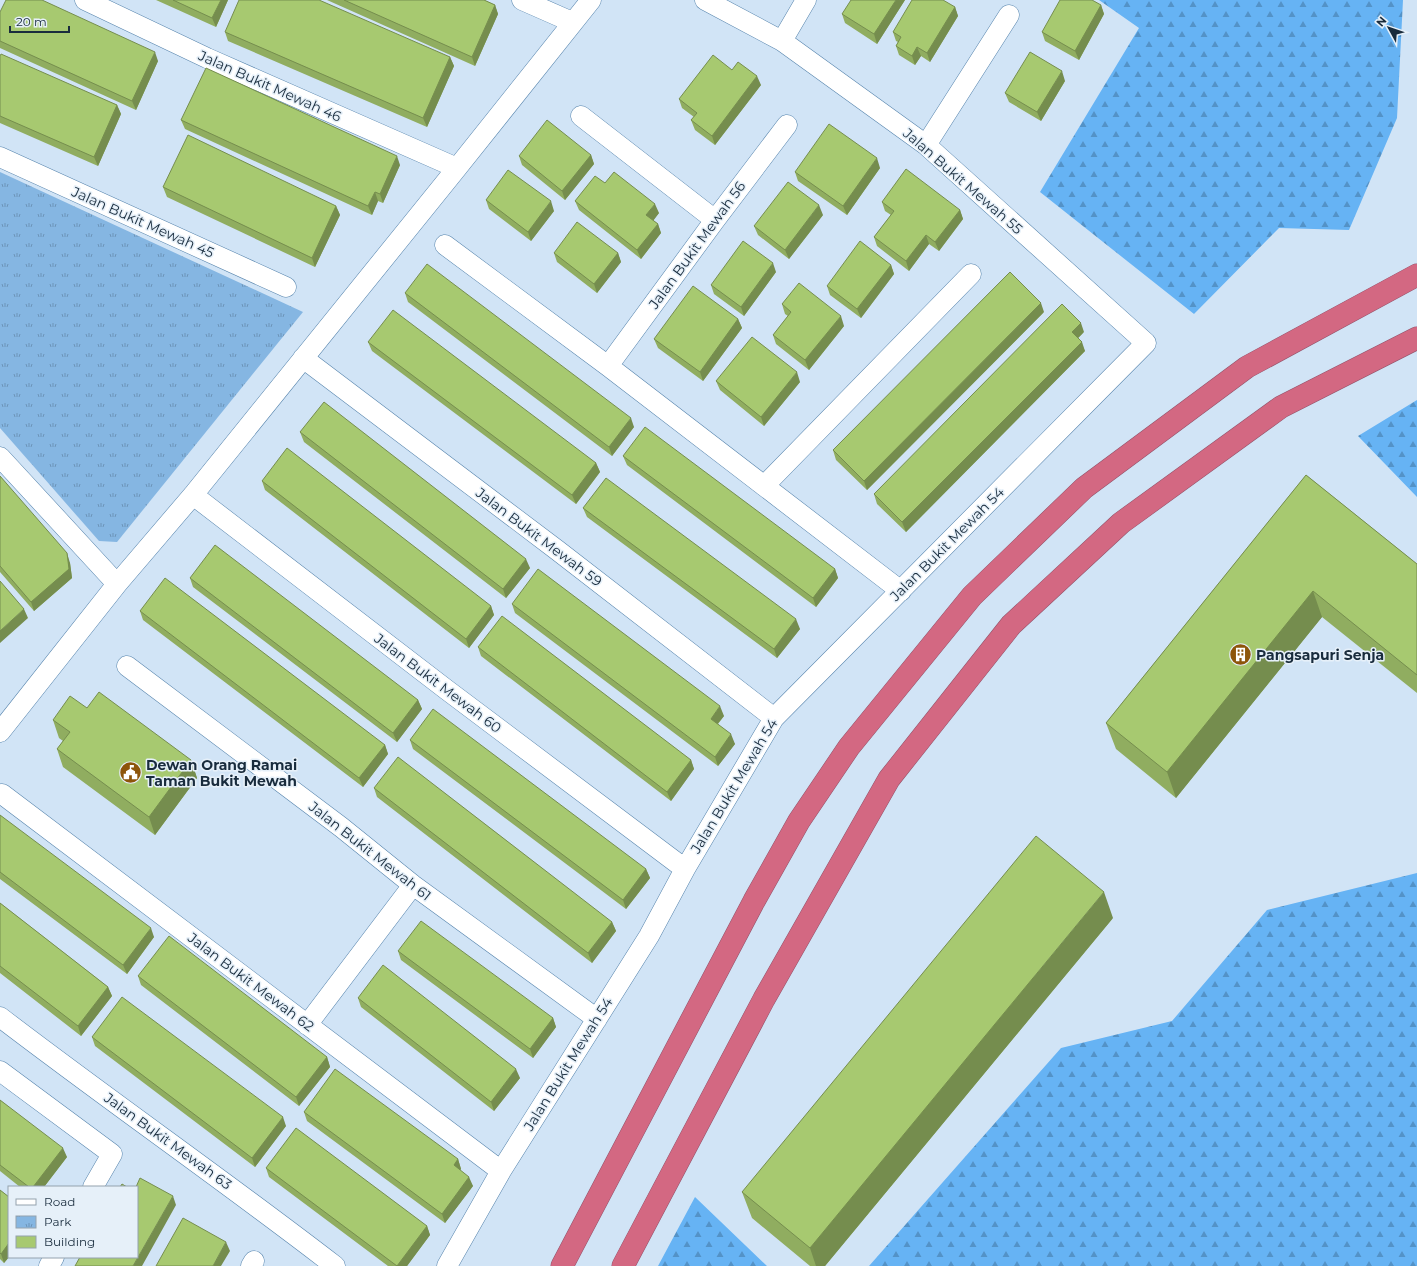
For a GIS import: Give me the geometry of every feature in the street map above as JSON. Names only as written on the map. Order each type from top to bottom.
[{"type":"highway","points":[[562,1266],[754,901],[799,821],[849,747],[972,596],[1084,488],[1247,366],[1417,275]]},
{"type":"highway","points":[[623,1266],[764,999],[888,780],[1011,625],[1121,522],[1281,407],[1417,338]]},
{"type":"street","name":"Jalan Bukit Mewah 46","points":[[85,0],[195,53],[457,168]]},
{"type":"street","points":[[522,0],[572,22]]},
{"type":"street","points":[[2,726],[117,584],[193,495],[457,168],[590,0]]},
{"type":"street","name":"Jalan Bukit Mewah 55","points":[[705,0],[782,41],[926,144],[1146,343]]},
{"type":"street","points":[[782,41],[806,0]]},
{"type":"street","points":[[926,144],[1009,15]]},
{"type":"street","points":[[581,116],[715,220]]},
{"type":"street","name":"Jalan Bukit Mewah 56","points":[[608,366],[787,125]]},
{"type":"street","name":"Jalan Bukit Mewah 45","points":[[0,157],[286,287]]},
{"type":"street","points":[[445,245],[608,366],[901,591]]},
{"type":"street","points":[[764,486],[971,274]]},
{"type":"street","name":"Jalan Bukit Mewah 54","points":[[447,1266],[501,1171],[649,936],[685,869],[774,718],[1146,343]]},
{"type":"street","name":"Jalan Bukit Mewah 59","points":[[303,358],[557,550],[774,718]]},
{"type":"street","points":[[0,457],[117,584]]},
{"type":"street","name":"Jalan Bukit Mewah 60","points":[[193,495],[685,869]]},
{"type":"street","name":"Jalan Bukit Mewah 61","points":[[127,666],[341,828],[413,885],[597,1019]]},
{"type":"street","name":"Jalan Bukit Mewah 62","points":[[2,794],[501,1171]]},
{"type":"street","points":[[307,1025],[413,885]]},
{"type":"street","name":"Jalan Bukit Mewah 63","points":[[0,1017],[68,1069],[252,1202],[336,1266]]},
{"type":"street","points":[[0,1071],[112,1154],[94,1186]]},
{"type":"green space","points":[[1099,0],[1403,0],[1397,118],[1349,230],[1279,228],[1194,314],[1040,192],[1139,28]]},
{"type":"green space","points":[[0,172],[303,312],[117,542],[99,541],[0,428]]},
{"type":"green space","points":[[1417,400],[1417,497],[1358,436]]},
{"type":"green space","points":[[1417,873],[1417,1266],[869,1266],[1061,1048],[1172,1021],[1267,910]]},
{"type":"green space","points":[[695,1197],[767,1266],[658,1266]]},
{"type":"building","points":[[6,0],[42,0],[155,52],[132,101],[0,41],[0,12]]},
{"type":"building","points":[[173,0],[221,0],[212,18]]},
{"type":"building","points":[[239,0],[319,0],[450,57],[423,118],[225,32]]},
{"type":"building","points":[[344,0],[484,0],[495,5],[472,57]]},
{"type":"building","points":[[851,0],[896,0],[874,34],[842,14]]},
{"type":"building","points":[[912,0],[943,0],[955,7],[927,53],[917,47],[912,56],[896,46],[901,37],[893,32]]},
{"type":"building","points":[[1060,0],[1092,0],[1101,5],[1075,51],[1042,32]]},
{"type":"building","points":[[1030,52],[1062,71],[1037,112],[1005,93]]},
{"type":"building","points":[[1,54],[117,105],[94,157],[0,116]]},
{"type":"building","points":[[713,55],[732,70],[738,62],[757,76],[712,136],[691,120],[697,113],[679,99]]},
{"type":"building","points":[[206,68],[397,156],[380,194],[375,192],[368,206],[181,120]]},
{"type":"building","points":[[547,120],[591,155],[562,191],[519,156]]},
{"type":"building","points":[[829,124],[877,158],[843,206],[795,172]]},
{"type":"building","points":[[188,135],[336,206],[312,258],[163,187]]},
{"type":"building","points":[[906,169],[960,210],[935,242],[926,235],[906,261],[874,237],[894,211],[882,202]]},
{"type":"building","points":[[508,170],[551,201],[528,232],[486,200]]},
{"type":"building","points":[[614,172],[655,204],[646,215],[658,224],[637,250],[575,201],[595,176],[605,183]]},
{"type":"building","points":[[788,182],[819,205],[785,250],[754,226]]},
{"type":"building","points":[[577,222],[618,253],[594,284],[554,253]]},
{"type":"building","points":[[743,241],[773,263],[741,307],[711,285]]},
{"type":"building","points":[[860,241],[891,265],[857,309],[827,286]]},
{"type":"building","points":[[427,264],[631,418],[609,447],[405,293]]},
{"type":"building","points":[[1010,272],[1041,303],[864,481],[833,450]]},
{"type":"building","points":[[799,283],[841,316],[805,360],[773,335],[791,312],[782,304]]},
{"type":"building","points":[[693,286],[738,319],[700,372],[654,339]]},
{"type":"building","points":[[1062,304],[1081,323],[1072,332],[1082,342],[902,522],[874,494]]},
{"type":"building","points":[[393,310],[596,463],[572,495],[368,342]]},
{"type":"building","points":[[752,337],[797,372],[761,417],[716,381]]},
{"type":"building","points":[[324,402],[526,559],[503,589],[300,432]]},
{"type":"building","points":[[645,427],[835,569],[813,598],[623,456]]},
{"type":"building","points":[[287,448],[491,606],[466,639],[262,481]]},
{"type":"building","name":"Pangsapuri Senja","points":[[1306,475],[1417,564],[1417,675],[1313,591],[1167,772],[1106,723]]},
{"type":"building","points":[[0,476],[67,553],[69,569],[31,602],[0,566]]},
{"type":"building","points":[[606,478],[796,619],[774,649],[583,508]]},
{"type":"building","points":[[215,545],[418,700],[393,733],[190,578]]},
{"type":"building","points":[[538,569],[720,706],[711,719],[731,734],[715,757],[512,604]]},
{"type":"building","points":[[165,578],[385,745],[359,778],[140,611]]},
{"type":"building","points":[[0,581],[24,609],[0,631]]},
{"type":"building","points":[[502,616],[691,760],[667,792],[478,647]]},
{"type":"building","name":"Dewan Orang Ramai Taman Bukit Mewah","points":[[99,692],[191,760],[149,817],[57,749],[70,732],[53,720],[70,696],[87,708]]},
{"type":"building","points":[[433,709],[646,869],[623,900],[410,740]]},
{"type":"building","points":[[398,757],[612,922],[588,953],[374,788]]},
{"type":"building","points":[[0,815],[151,928],[123,965],[0,872]]},
{"type":"building","points":[[1036,836],[1104,892],[810,1248],[742,1192]]},
{"type":"building","points":[[0,903],[108,987],[78,1026],[0,966]]},
{"type":"building","points":[[421,921],[553,1018],[530,1049],[398,951]]},
{"type":"building","points":[[169,936],[327,1057],[296,1097],[138,976]]},
{"type":"building","points":[[383,965],[516,1069],[491,1102],[358,998]]},
{"type":"building","points":[[122,997],[283,1117],[252,1158],[92,1037]]},
{"type":"building","points":[[335,1069],[458,1159],[454,1165],[469,1177],[442,1214],[304,1112]]},
{"type":"building","points":[[0,1100],[63,1148],[34,1186],[28,1186],[0,1165]]},
{"type":"building","points":[[296,1128],[427,1226],[397,1266],[266,1168]]},
{"type":"building","points":[[140,1178],[173,1196],[138,1257],[138,1186],[136,1186]]},
{"type":"building","points":[[0,1190],[8,1196],[8,1244],[1,1254]]},
{"type":"building","points":[[183,1218],[226,1242],[213,1266],[156,1266]]},
{"type":"building","points":[[79,1258],[138,1258],[133,1266],[75,1266]]},
{"type":"place","name":"Pangsapuri Senja","points":[[1241,655]]},
{"type":"place","name":"Dewan Orang Ramai Taman Bukit Mewah","points":[[130,773]]}]
